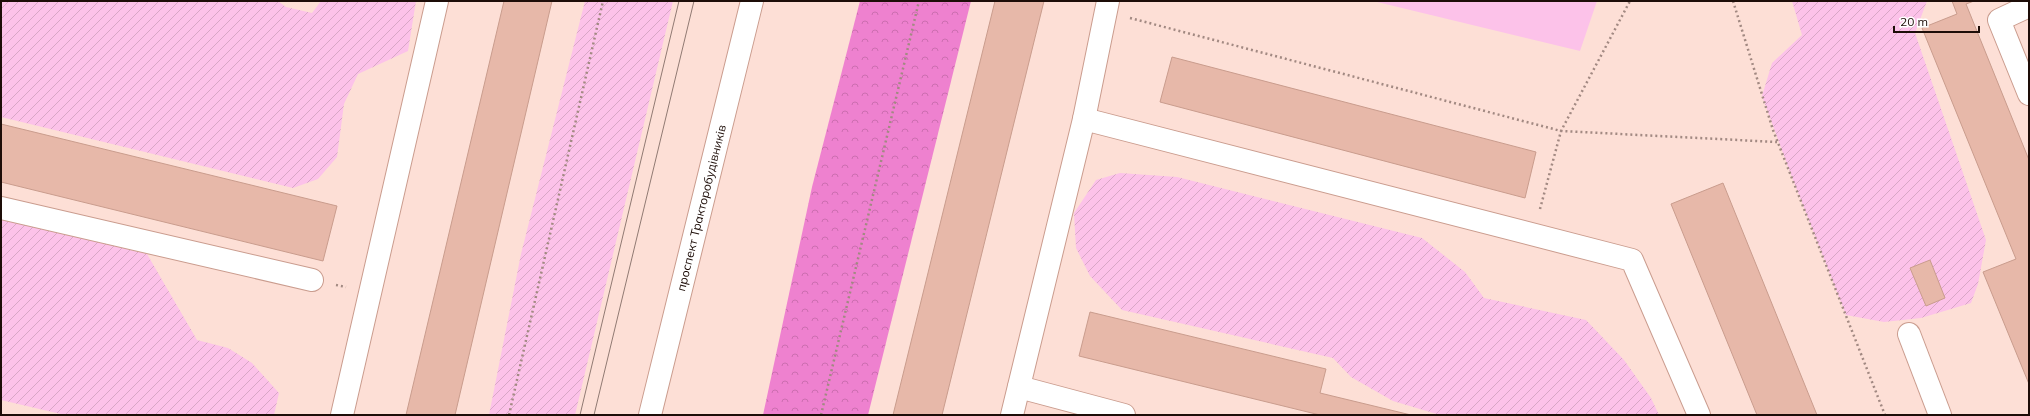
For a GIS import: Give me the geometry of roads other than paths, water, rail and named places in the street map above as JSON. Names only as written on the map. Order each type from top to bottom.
[{"type":"street","points":[[342,415],[437,1]]},
{"type":"street","name":"проспект Тракторобудівників","points":[[650,415],[752,1]]},
{"type":"street","points":[[1012,415],[1084,119],[1108,1]]},
{"type":"street","points":[[2029,6],[1998,20],[2024,67],[2029,94]]},
{"type":"street","points":[[1084,119],[1632,260],[1699,415]]},
{"type":"street","points":[[1,208],[312,280]]},
{"type":"street","points":[[1909,334],[1940,415]]},
{"type":"street","points":[[1019,387],[1124,415]]},
{"type":"tram line","points":[[580,415],[679,1]]},
{"type":"tram line","points":[[594,415],[694,1]]}]
